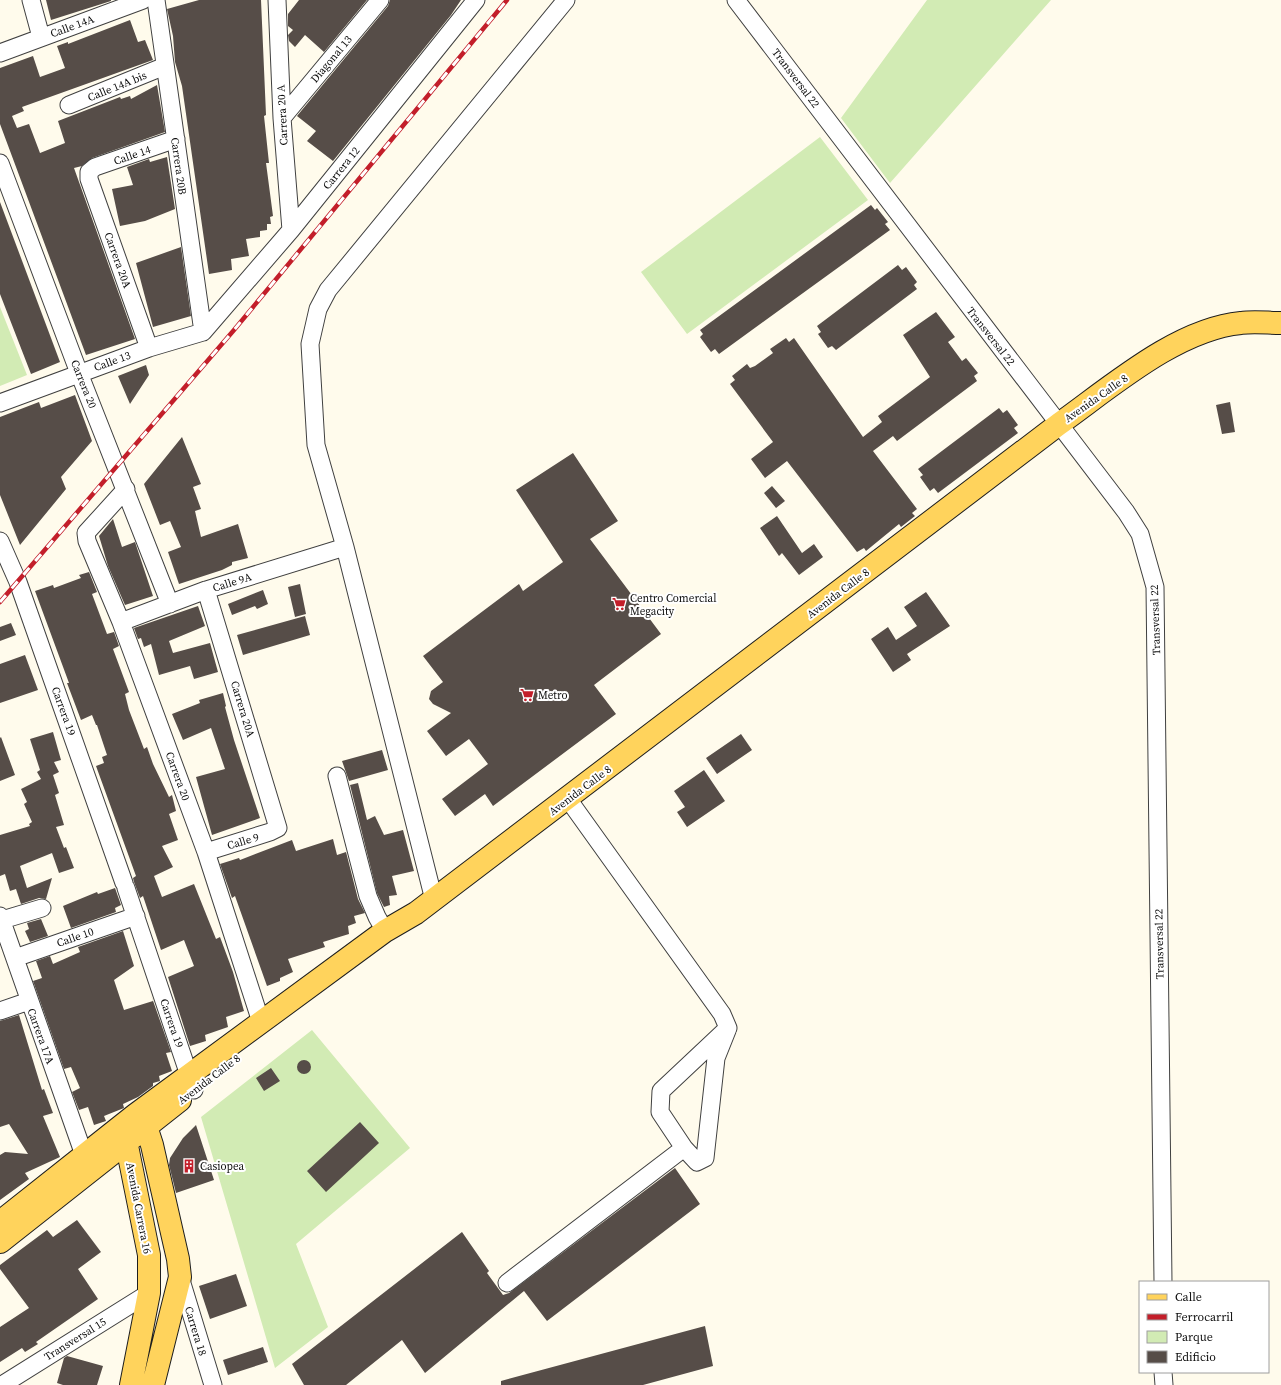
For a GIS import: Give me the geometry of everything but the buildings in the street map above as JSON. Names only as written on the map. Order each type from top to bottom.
[{"type":"main road","name":"Avenida Calle 8","points":[[0,1222],[84,1155],[124,1134],[146,1128],[192,1083],[261,1022],[386,931],[434,900],[1059,424],[1153,357],[1198,333],[1241,322],[1281,323]]},
{"type":"main road","name":"Avenida Calle 8","points":[[192,1083],[391,943],[416,913]]},
{"type":"main road","points":[[146,1128],[178,1259],[180,1277],[153,1385]]},
{"type":"main road","name":"Avenida Calle 8","points":[[0,1242],[124,1134]]},
{"type":"main road","name":"Avenida Carrera 16","points":[[124,1134],[150,1255],[149,1293],[131,1385]]},
{"type":"street","points":[[30,0],[41,38]]},
{"type":"street","name":"Calle 14A","points":[[0,53],[143,0]]},
{"type":"street","name":"Carrera 20B","points":[[156,0],[203,332]]},
{"type":"street","points":[[278,8],[291,0]]},
{"type":"street","name":"Diagonal 13","points":[[282,118],[380,0]]},
{"type":"street","name":"Carrera 12","points":[[203,332],[291,230],[476,0]]},
{"type":"street","points":[[434,900],[345,547],[316,444],[310,344],[318,308],[328,290],[566,0]]},
{"type":"street","name":"Transversal 22","points":[[736,0],[1126,512],[1140,534],[1155,587],[1162,1281]]},
{"type":"street","name":"Carrera 20 A","points":[[278,8],[282,118],[291,230]]},
{"type":"street","name":"Calle 14A bis","points":[[69,105],[165,66]]},
{"type":"street","name":"Calle 14","points":[[89,172],[95,167],[176,139]]},
{"type":"street","name":"Carrera 20","points":[[0,163],[79,373],[126,489],[170,604]]},
{"type":"street","name":"Carrera 20A","points":[[89,172],[89,179],[149,348]]},
{"type":"street","name":"Calle 13","points":[[0,403],[149,348],[203,332]]},
{"type":"street","name":"Carrera 20","points":[[126,489],[86,533],[87,541],[121,622],[206,852],[261,1022]]},
{"type":"street","name":"Carrera 19","points":[[0,541],[18,582],[136,916],[192,1083]]},
{"type":"street","name":"Calle 9A","points":[[121,622],[206,590],[345,547]]},
{"type":"street","name":"Carrera 20A","points":[[206,590],[278,828]]},
{"type":"street","points":[[337,776],[368,896],[377,917],[386,931]]},
{"type":"street","points":[[568,799],[722,1014],[728,1028],[716,1058],[705,1158],[697,1162],[684,1148],[660,1112],[661,1091],[728,1028]]},
{"type":"street","name":"Calle 9","points":[[206,852],[270,832],[278,828]]},
{"type":"street","points":[[1,918],[42,908]]},
{"type":"street","name":"Calle 10","points":[[15,958],[136,916]]},
{"type":"street","name":"Carrera 17A","points":[[1,918],[84,1155]]},
{"type":"street","points":[[0,1011],[29,1001]]},
{"type":"street","points":[[507,1283],[684,1148]]},
{"type":"street","name":"Carrera 18","points":[[180,1277],[213,1385]]},
{"type":"street","name":"Transversal 15","points":[[2,1385],[149,1293]]},
{"type":"street","points":[[1163,1373],[1164,1385]]},
{"type":"green space","points":[[927,0],[1051,0],[890,183],[841,118]]},
{"type":"green space","points":[[820,137],[868,200],[687,334],[641,272]]},
{"type":"green space","points":[[0,307],[27,375],[0,386]]},
{"type":"green space","points":[[312,1030],[410,1148],[296,1244],[328,1327],[275,1368],[201,1117]]},
{"type":"railway","points":[[0,602],[234,330],[507,0]]},
{"type":"place","name":"Centro Comercial Megacity","points":[[619,604]]},
{"type":"place","name":"Metro","points":[[527,695]]},
{"type":"place","name":"Casiopea","points":[[189,1166]]}]
